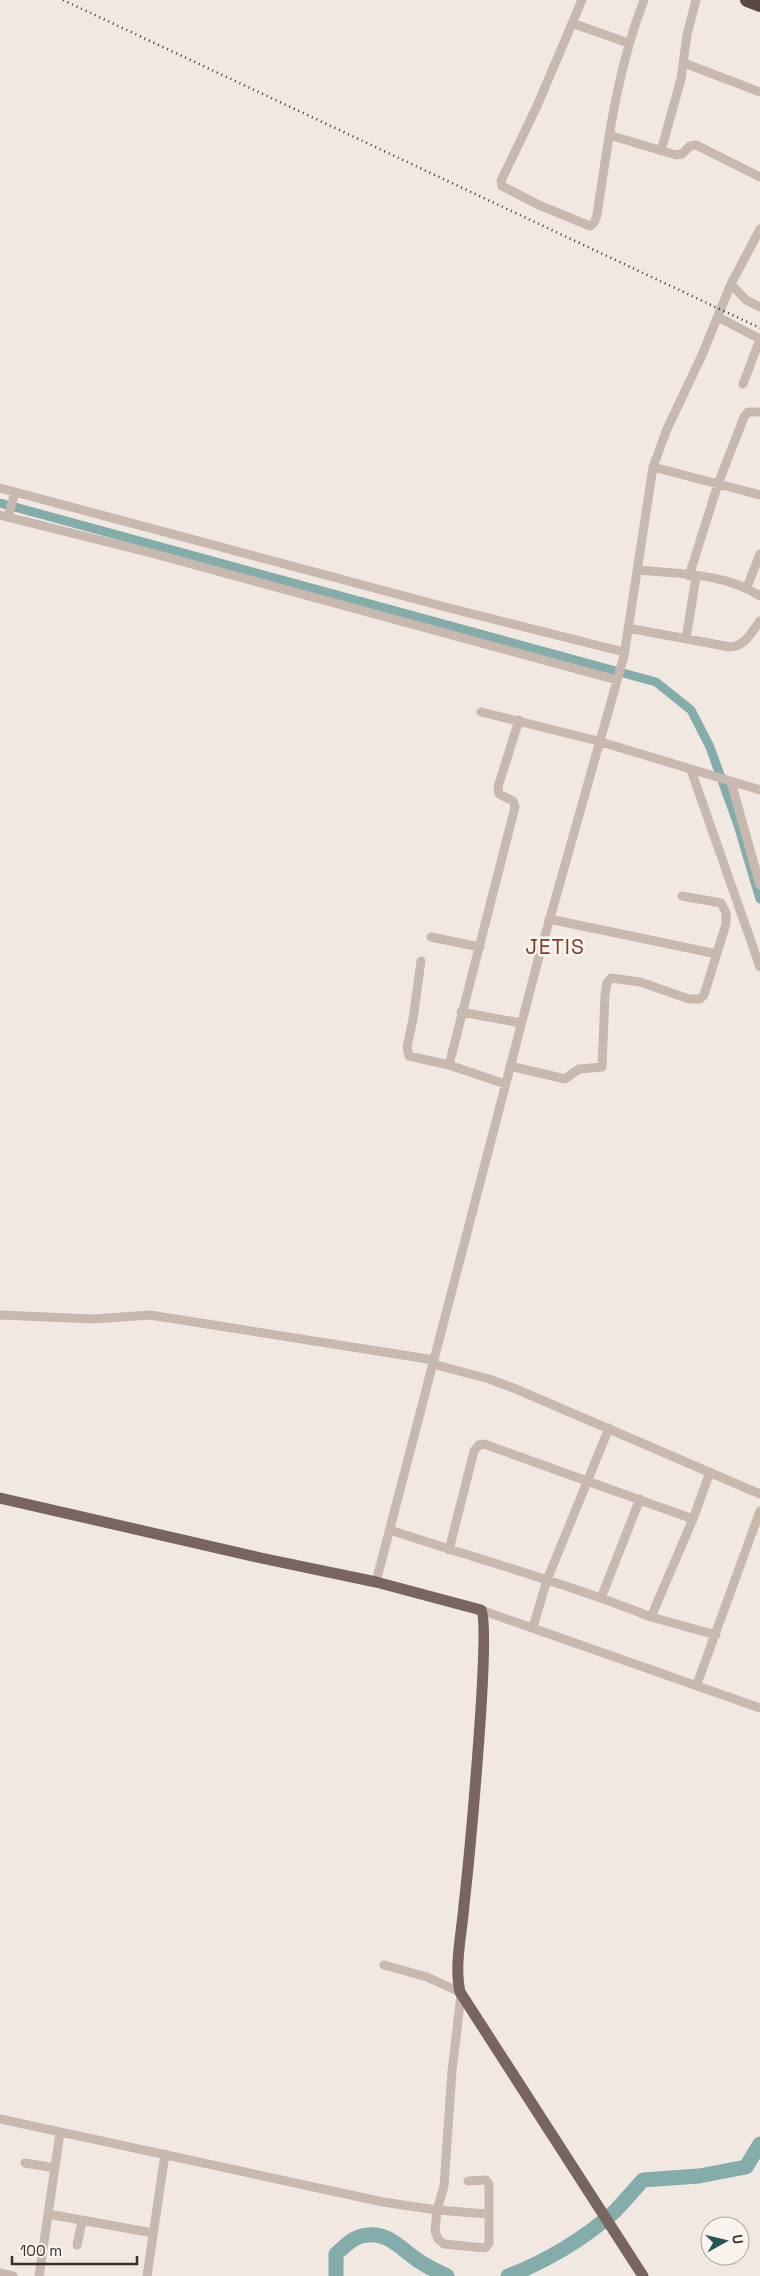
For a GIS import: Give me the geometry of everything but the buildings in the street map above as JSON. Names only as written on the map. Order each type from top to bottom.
[{"type":"highway","points":[[747,0],[760,5]]},
{"type":"main road","points":[[0,1498],[261,1558],[376,1582],[481,1610],[485,1617],[484,1653],[460,1948],[460,1993],[512,2069],[643,2276]]},
{"type":"street","points":[[582,0],[537,106],[503,176],[502,186],[539,205],[590,226],[594,223],[596,215],[609,135],[628,43],[644,0]]},
{"type":"street","points":[[661,151],[684,63],[687,35],[696,0]]},
{"type":"street","points":[[572,23],[628,43]]},
{"type":"street","points":[[684,63],[760,92]]},
{"type":"street","points":[[609,135],[680,155],[690,146],[696,145],[760,177]]},
{"type":"street","points":[[376,1582],[462,1257],[521,1023],[598,741],[624,654],[653,467],[667,429],[731,284],[760,229]]},
{"type":"street","points":[[731,284],[743,298],[760,307]]},
{"type":"street","points":[[718,317],[760,339],[743,384]]},
{"type":"street","points":[[686,639],[692,576],[718,484],[746,414],[751,411],[760,412]]},
{"type":"street","points":[[653,467],[760,496]]},
{"type":"street","points":[[0,488],[15,494],[624,654]]},
{"type":"street","points":[[15,494],[5,515],[617,678]]},
{"type":"street","points":[[747,587],[760,554]]},
{"type":"street","points":[[638,570],[692,576],[747,587],[760,596]]},
{"type":"street","points":[[628,628],[723,647],[736,647],[744,642],[760,621]]},
{"type":"street","points":[[480,712],[519,720],[598,741],[760,790]]},
{"type":"street","points":[[449,1065],[461,1012],[480,947],[515,808],[513,801],[499,794],[498,787],[519,720]]},
{"type":"street","points":[[692,770],[760,967]]},
{"type":"street","points":[[728,781],[760,885]]},
{"type":"street","points":[[682,896],[721,903],[735,895]]},
{"type":"street","points":[[510,1066],[566,1079],[579,1069],[601,1068],[603,1066],[605,994],[609,979],[640,982],[695,1000],[704,995],[726,924],[726,913],[721,903]]},
{"type":"street","points":[[549,919],[717,954]]},
{"type":"street","points":[[431,936],[480,947]]},
{"type":"street","points":[[421,961],[407,1050],[409,1056],[449,1065],[505,1084]]},
{"type":"street","points":[[461,1012],[521,1023]]},
{"type":"street","points":[[0,1315],[93,1319],[150,1315],[433,1362],[498,1382],[610,1428],[760,1494]]},
{"type":"street","points":[[533,1628],[547,1580],[610,1428]]},
{"type":"street","points":[[449,1550],[474,1451],[479,1444],[488,1445],[694,1519]]},
{"type":"street","points":[[652,1617],[694,1519],[710,1472]]},
{"type":"street","points":[[600,1598],[640,1499]]},
{"type":"street","points":[[697,1684],[760,1511]]},
{"type":"street","points":[[390,1530],[547,1580],[652,1617],[716,1635]]},
{"type":"street","points":[[481,1610],[697,1684],[760,1708]]},
{"type":"street","points":[[384,1965],[427,1977],[460,1993],[452,2070],[444,2186],[437,2210],[435,2230],[440,2242],[482,2248],[489,2245],[488,2181],[468,2181]]},
{"type":"street","points":[[0,2119],[383,2202],[437,2210],[488,2214]]},
{"type":"street","points":[[39,2276],[60,2133]]},
{"type":"street","points":[[147,2276],[165,2154]]},
{"type":"street","points":[[25,2162],[55,2168]]},
{"type":"street","points":[[48,2214],[82,2222],[153,2233]]},
{"type":"street","points":[[77,2245],[82,2222]]},
{"type":"street","points":[[0,2273],[13,2276]]},
{"type":"waterway","points":[[0,503],[656,682],[691,710],[710,747],[738,825],[760,899]]},
{"type":"waterway","points":[[508,2276],[550,2257],[590,2231],[614,2212],[643,2180],[699,2176],[746,2167],[760,2144]]},
{"type":"waterway","points":[[336,2276],[336,2254],[355,2239],[371,2235],[387,2238],[422,2263],[447,2276]]},
{"type":"railway","points":[[63,0],[760,328]]},
{"type":"district","name":"JETIS","points":[[555,947]]}]
